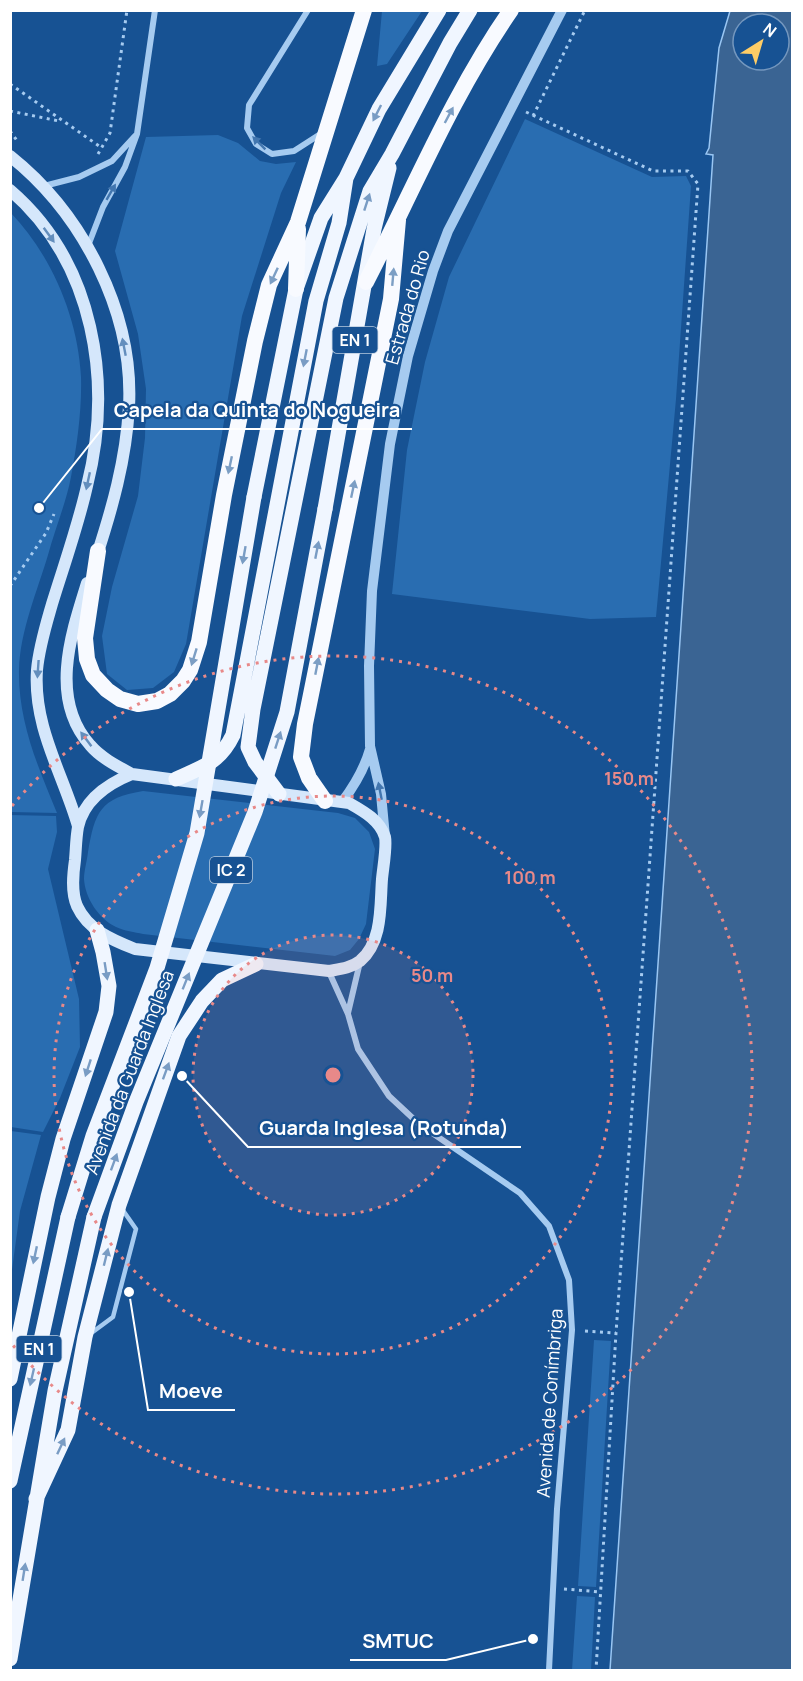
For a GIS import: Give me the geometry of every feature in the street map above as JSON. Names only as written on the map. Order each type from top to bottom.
[{"type":"highway","points":[[98,551],[85,638],[87,659],[93,675],[107,690],[120,699],[138,704],[157,701],[171,694],[183,681],[190,670],[199,642],[224,495],[255,341],[269,285],[298,222],[364,10]]},
{"type":"highway","points":[[366,282],[422,167],[488,43],[511,10]]},
{"type":"highway","points":[[325,801],[309,778],[301,757],[305,723],[391,299],[398,220]]},
{"type":"highway","points":[[296,289],[298,222]]},
{"type":"main road","points":[[177,779],[216,760],[226,749],[233,735],[316,301],[339,223],[346,178],[379,109],[439,10]]},
{"type":"main road","points":[[279,794],[255,762],[248,747],[253,709],[336,298],[370,191],[470,10]]},
{"type":"main road","points":[[366,282],[374,229],[392,154]]},
{"type":"main road","points":[[10,156],[44,186],[61,206],[88,246],[105,281],[118,321],[127,364],[129,405],[120,476],[73,626],[67,661],[66,684],[71,712],[80,732],[91,746],[108,760],[132,774],[349,803],[367,813],[385,838],[378,929],[370,948],[360,961],[347,968],[329,971],[256,964],[135,949],[97,930],[85,919],[76,905],[72,880],[78,826],[88,806],[101,790],[132,774]]},
{"type":"main road","name":"Avenida da Guarda Inglesa","points":[[10,1481],[68,1217],[93,1136],[157,968],[197,833],[254,497],[296,289],[321,218],[346,178]]},
{"type":"main road","points":[[10,190],[37,219],[62,253],[89,316],[98,372],[100,405],[88,486],[42,640],[37,670],[37,694],[43,731],[72,804],[78,826]]},
{"type":"main road","name":"EN 1","points":[[325,509],[366,282]]},
{"type":"main road","name":"Avenida da Guarda Inglesa","points":[[10,1659],[55,1391],[94,1217],[136,1102],[255,812],[287,712],[325,509]]},
{"type":"main road","points":[[10,1379],[48,1197],[63,1139],[106,1012],[109,986],[97,930]]},
{"type":"main road","points":[[36,1499],[68,1430],[86,1337],[119,1204],[179,1036],[202,1001],[222,980],[256,964]]},
{"type":"street","points":[[88,246],[103,207],[125,167],[137,134],[155,10]]},
{"type":"street","points":[[308,10],[249,105],[247,128],[256,144],[272,154],[294,151],[327,129]]},
{"type":"street","name":"Estrada do Rio","points":[[385,838],[381,794],[370,746],[369,666],[372,591],[390,444],[408,356],[448,231],[562,10]]},
{"type":"street","points":[[44,186],[79,177],[112,161],[137,134]]},
{"type":"street","name":"Estrada do Rio","points":[[342,802],[359,780],[370,746]]},
{"type":"street","name":"Avenida de Conímbriga","points":[[348,1014],[360,961]]},
{"type":"street","name":"Avenida de Conímbriga","points":[[329,971],[348,1014],[358,1049],[389,1096],[419,1124],[520,1193],[549,1227],[569,1280],[572,1330],[557,1509],[549,1671]]},
{"type":"lane","points":[[86,1337],[113,1317],[136,1229],[119,1204]]},
{"type":"path","points":[[97,155],[110,133],[128,10]]},
{"type":"path","points":[[585,10],[533,116],[653,171],[688,171],[698,184],[616,1334],[596,1671]]},
{"type":"path","points":[[10,84],[102,148]]},
{"type":"path","points":[[10,111],[62,122]]},
{"type":"path","points":[[10,131],[21,148]]},
{"type":"path","points":[[10,585],[46,533],[54,514]]},
{"type":"path","points":[[572,1330],[616,1334]]},
{"type":"path","points":[[553,1588],[601,1592]]},
{"type":"shaded area","points":[[382,11],[422,11],[387,64],[377,66]]},
{"type":"shaded area","points":[[730,11],[792,11],[792,1670],[610,1670],[713,155],[706,154],[709,148],[719,48]]},
{"type":"shaded area","points":[[525,119],[652,177],[686,176],[691,186],[676,399],[656,617],[590,619],[392,594],[407,450],[425,362],[449,277]]},
{"type":"shaded area","points":[[218,135],[238,143],[260,161],[276,164],[296,162],[281,193],[242,316],[186,644],[174,672],[153,688],[127,690],[107,674],[102,636],[112,587],[138,496],[145,438],[146,389],[138,334],[115,251],[146,137]]},
{"type":"shaded area","points":[[11,213],[39,248],[60,289],[75,333],[81,377],[79,427],[71,477],[26,626],[19,670],[22,707],[30,743],[57,813],[11,812]]},
{"type":"shaded area","points":[[143,791],[338,813],[355,818],[369,832],[375,849],[366,924],[359,939],[350,950],[335,956],[143,934],[122,930],[104,919],[90,900],[84,879],[97,817],[102,809],[117,798]]},
{"type":"shaded area","points":[[10,815],[56,816],[57,832],[48,869],[79,999],[80,1047],[60,1098],[43,1132],[11,1127]]},
{"type":"shaded area","points":[[11,1131],[41,1135],[20,1211],[11,1277]]},
{"type":"shaded area","points":[[594,1340],[611,1341],[596,1587],[578,1586]]},
{"type":"shaded area","points":[[577,1596],[595,1597],[591,1670],[572,1670]]},
{"type":"place","name":"Capela da Quinta do Nogueira","points":[[39,508]]},
{"type":"place","name":"Guarda Inglesa (Rotunda)","points":[[182,1076]]},
{"type":"place","name":"Moeve","points":[[129,1292]]},
{"type":"place","name":"SMTUC","points":[[533,1639]]}]
